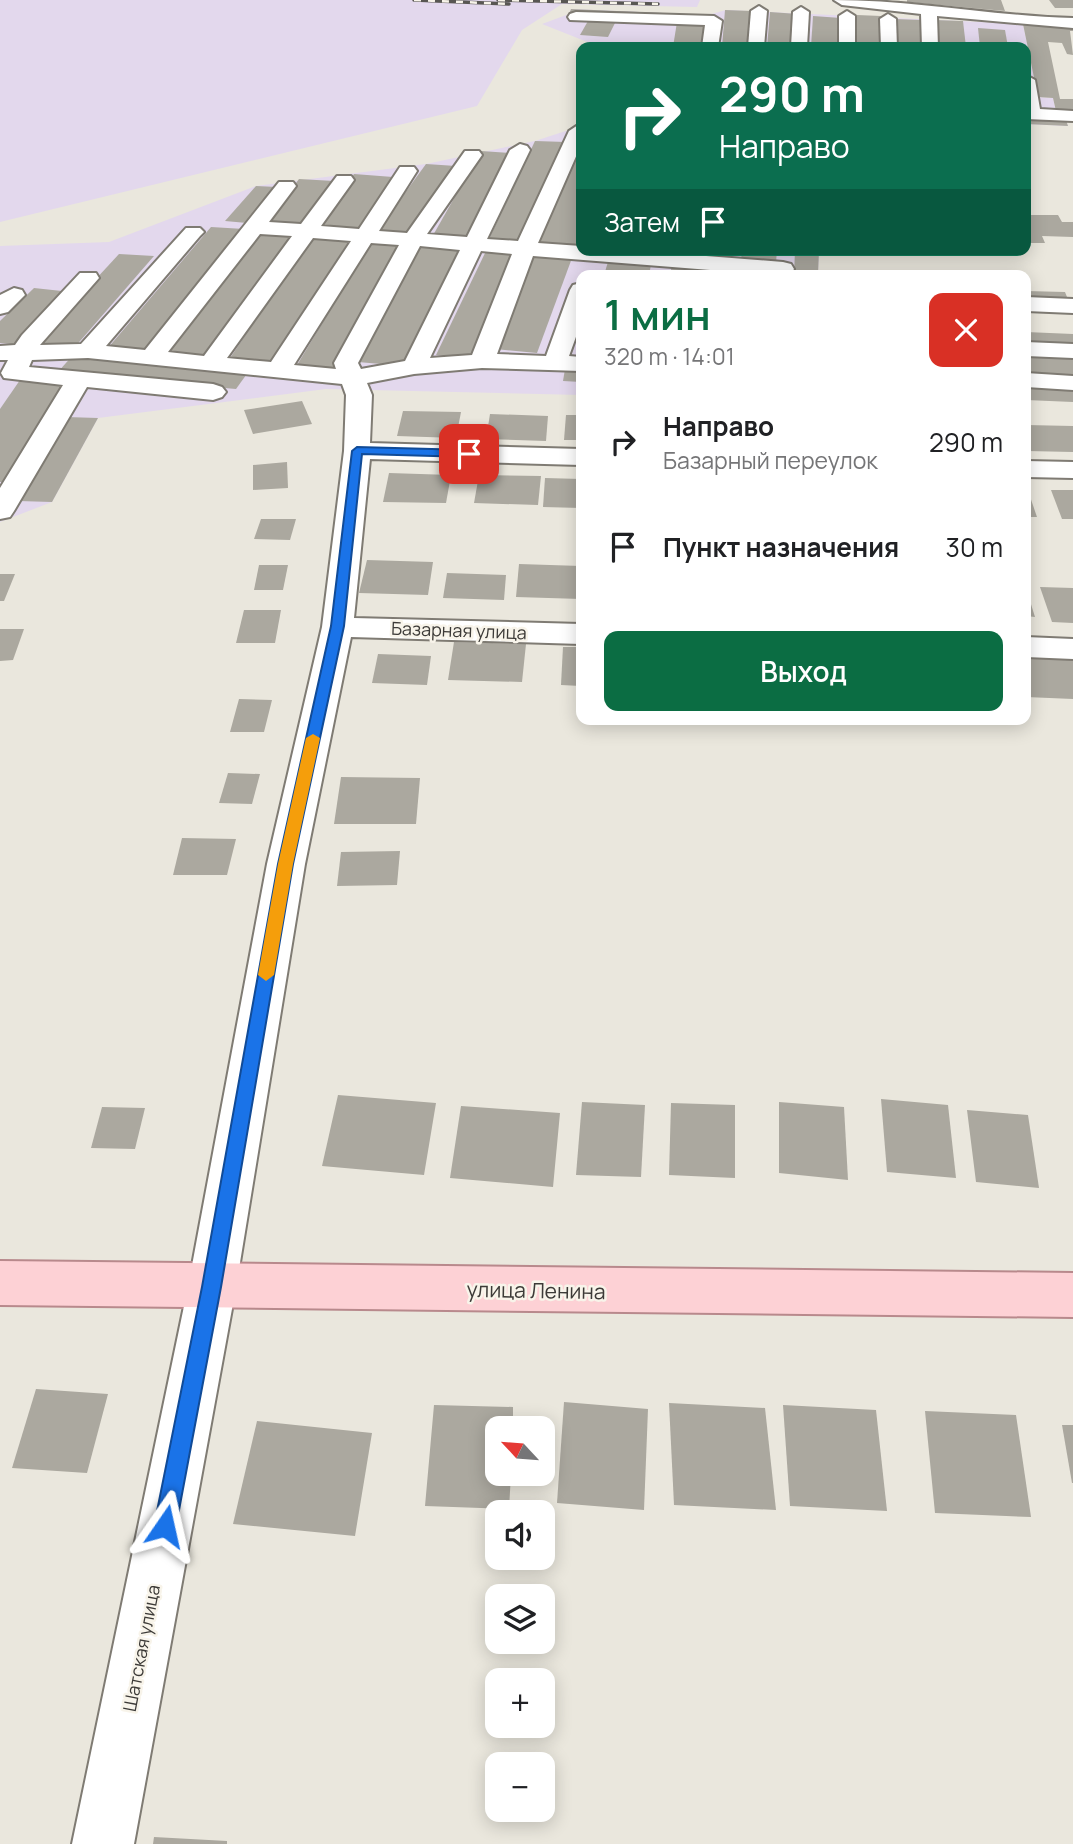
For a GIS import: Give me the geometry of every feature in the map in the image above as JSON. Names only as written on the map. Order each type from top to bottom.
[{"type":"main road","name":"улица Ленина","points":[[0,1283],[1073,1296]]},
{"type":"street","points":[[842,0],[1016,22],[1073,23]]},
{"type":"street","points":[[929,9],[930,42]]},
{"type":"street","points":[[756,42],[759,11]]},
{"type":"street","points":[[1035,11],[1073,11]]},
{"type":"street","points":[[799,42],[802,12]]},
{"type":"street","points":[[847,16],[847,42]]},
{"type":"street","points":[[576,17],[714,21],[711,42]]},
{"type":"street","points":[[618,41],[625,18]]},
{"type":"street","points":[[666,38],[670,19]]},
{"type":"street","points":[[888,19],[889,42]]},
{"type":"street","points":[[1031,114],[1073,116]]},
{"type":"street","points":[[482,361],[526,249],[576,142]]},
{"type":"street","points":[[414,367],[520,150]]},
{"type":"street","points":[[413,239],[472,155]]},
{"type":"street","points":[[279,369],[363,235],[407,171]]},
{"type":"street","points":[[212,362],[309,232],[344,180]]},
{"type":"street","points":[[152,357],[286,186]]},
{"type":"street","points":[[254,228],[474,244],[592,260],[783,265]]},
{"type":"street","points":[[88,351],[193,232]]},
{"type":"street","name":"Шатская улица","points":[[103,1844],[212,1287],[286,864],[338,626],[357,451],[359,395],[346,363],[413,239]]},
{"type":"street","points":[[9,368],[30,340],[88,278]]},
{"type":"street","points":[[555,363],[576,304]]},
{"type":"street","points":[[1031,304],[1073,306]]},
{"type":"street","points":[[1031,349],[1073,351]]},
{"type":"street","points":[[9,368],[88,351],[352,378],[414,367],[482,361],[576,364]]},
{"type":"street","points":[[9,368],[79,380],[213,392]]},
{"type":"street","points":[[0,511],[79,380]]},
{"type":"street","points":[[1031,380],[1073,383]]},
{"type":"street","points":[[357,451],[576,457]]},
{"type":"street","points":[[1031,469],[1073,470]]},
{"type":"street","name":"Базарная улица","points":[[338,626],[576,634]]},
{"type":"street","points":[[1031,648],[1073,649]]},
{"type":"shaded area","points":[[0,0],[700,0],[697,7],[562,4],[522,30],[477,106],[0,222]]},
{"type":"shaded area","points":[[571,9],[708,15],[726,10],[1023,24],[1027,42],[587,42],[542,24],[569,14]]},
{"type":"shaded area","points":[[1031,63],[1038,97],[1053,98],[1056,111],[1066,120],[1068,126],[1031,124]]},
{"type":"shaded area","points":[[576,128],[576,256],[819,256],[818,270],[576,270],[576,395],[326,389],[98,418],[52,502],[0,522],[0,246],[109,242],[256,186],[426,164],[535,141]]},
{"type":"building","points":[[1001,0],[1005,11],[907,2]]},
{"type":"building","points":[[1049,0],[1073,0],[1073,8],[1055,8]]},
{"type":"building","points":[[571,9],[708,15],[707,19],[569,14]]},
{"type":"building","points":[[725,10],[752,11],[750,42],[722,42]]},
{"type":"building","points":[[770,12],[798,14],[796,42],[767,42]]},
{"type":"building","points":[[857,15],[881,16],[882,42],[856,42]]},
{"type":"building","points":[[813,16],[841,18],[840,42],[811,42]]},
{"type":"building","points":[[895,19],[922,20],[924,42],[897,42]]},
{"type":"building","points":[[935,20],[963,21],[965,42],[937,42]]},
{"type":"building","points":[[588,21],[615,23],[608,37],[580,35]]},
{"type":"building","points":[[677,22],[706,23],[704,42],[674,42]]},
{"type":"building","points":[[1023,24],[1073,26],[1073,31],[1070,31],[1073,55],[1067,54],[1062,43],[1048,42],[1060,99],[1073,99],[1073,112],[1056,111],[1053,98],[1038,97],[1031,63],[1031,42],[1027,42]]},
{"type":"building","points":[[978,28],[1005,30],[1007,42],[979,42]]},
{"type":"building","points":[[1031,118],[1066,120],[1068,126],[1031,124]]},
{"type":"building","points":[[535,141],[566,142],[523,243],[488,241]]},
{"type":"building","points":[[576,149],[576,246],[537,243]]},
{"type":"building","points":[[481,151],[510,153],[464,240],[432,237]]},
{"type":"building","points":[[426,164],[456,166],[409,237],[375,234]]},
{"type":"building","points":[[354,174],[393,177],[358,232],[316,229]]},
{"type":"building","points":[[299,179],[334,181],[302,227],[265,224]]},
{"type":"building","points":[[256,186],[277,187],[247,223],[225,221]]},
{"type":"building","points":[[1031,215],[1058,215],[1062,222],[1073,222],[1073,237],[1042,236],[1045,243],[1031,243]]},
{"type":"building","points":[[211,227],[244,229],[144,352],[107,349]]},
{"type":"building","points":[[264,231],[299,234],[208,357],[168,353]]},
{"type":"building","points":[[313,235],[351,238],[272,362],[230,358]]},
{"type":"building","points":[[373,239],[406,241],[335,368],[297,365]]},
{"type":"building","points":[[420,243],[461,246],[404,366],[358,362]]},
{"type":"building","points":[[486,251],[519,253],[472,359],[436,355]]},
{"type":"building","points":[[119,254],[154,256],[74,348],[35,345]]},
{"type":"building","points":[[533,255],[572,258],[537,353],[495,349]]},
{"type":"building","points":[[741,256],[777,256],[776,263],[741,261]]},
{"type":"building","points":[[795,256],[819,256],[818,270],[794,270]]},
{"type":"building","points":[[608,262],[651,265],[650,270],[606,270]]},
{"type":"building","points":[[672,265],[710,268],[710,270],[671,270]]},
{"type":"building","points":[[34,288],[71,292],[20,345],[0,343],[0,321]]},
{"type":"building","points":[[1031,291],[1065,292],[1069,302],[1031,301]]},
{"type":"building","points":[[1031,332],[1073,334],[1073,345],[1031,342]]},
{"type":"building","points":[[74,354],[249,371],[236,389],[57,373]]},
{"type":"building","points":[[1031,355],[1073,358],[1073,376],[1031,374]]},
{"type":"building","points":[[565,369],[576,369],[576,382],[563,381]]},
{"type":"building","points":[[20,380],[71,381],[9,482],[0,482],[0,409]]},
{"type":"building","points":[[1031,387],[1073,388],[1073,402],[1031,400]]},
{"type":"building","points":[[302,401],[312,424],[253,434],[244,410]]},
{"type":"building","points":[[403,411],[461,412],[456,438],[397,436]]},
{"type":"building","points":[[490,414],[548,416],[546,441],[486,439]]},
{"type":"building","points":[[566,415],[576,415],[576,440],[564,440]]},
{"type":"building","points":[[66,417],[98,418],[52,502],[18,501]]},
{"type":"building","points":[[1031,425],[1073,426],[1073,452],[1031,451]]},
{"type":"building","points":[[287,462],[288,488],[253,490],[253,465]]},
{"type":"building","points":[[389,473],[451,475],[446,503],[383,502]]},
{"type":"building","points":[[479,475],[541,476],[538,505],[474,503]]},
{"type":"building","points":[[545,478],[576,479],[576,508],[543,507]]},
{"type":"building","points":[[1051,490],[1073,490],[1073,519],[1062,519]]},
{"type":"building","points":[[1031,500],[1037,517],[1031,517]]},
{"type":"building","points":[[261,519],[296,519],[290,540],[254,539]]},
{"type":"building","points":[[367,560],[433,562],[428,595],[359,593]]},
{"type":"building","points":[[519,564],[576,566],[576,599],[516,597]]},
{"type":"building","points":[[259,565],[288,565],[283,590],[254,590]]},
{"type":"building","points":[[447,573],[506,575],[504,600],[443,598]]},
{"type":"building","points":[[0,574],[15,574],[4,601],[0,601]]},
{"type":"building","points":[[1040,587],[1073,588],[1073,623],[1052,622]]},
{"type":"building","points":[[244,610],[281,610],[275,643],[236,643]]},
{"type":"building","points":[[0,629],[24,629],[13,660],[0,661]]},
{"type":"building","points":[[454,642],[526,644],[522,682],[448,680]]},
{"type":"building","points":[[563,647],[576,647],[576,686],[561,685]]},
{"type":"building","points":[[378,654],[431,656],[427,685],[372,683]]},
{"type":"building","points":[[1031,658],[1073,660],[1073,699],[1031,697]]},
{"type":"building","points":[[239,699],[272,700],[264,732],[230,732]]},
{"type":"building","points":[[228,773],[260,774],[252,804],[219,803]]},
{"type":"building","points":[[341,777],[420,778],[416,824],[334,824]]},
{"type":"building","points":[[182,838],[236,839],[227,875],[173,875]]},
{"type":"building","points":[[400,851],[397,885],[337,886],[341,852]]},
{"type":"building","points":[[338,1095],[436,1103],[424,1175],[322,1166]]},
{"type":"building","points":[[881,1099],[948,1105],[956,1178],[887,1172]]},
{"type":"building","points":[[582,1102],[645,1105],[641,1177],[576,1175]]},
{"type":"building","points":[[779,1102],[844,1107],[848,1180],[779,1173]]},
{"type":"building","points":[[671,1103],[735,1105],[735,1178],[669,1175]]},
{"type":"building","points":[[461,1106],[560,1113],[553,1187],[450,1178]]},
{"type":"building","points":[[102,1107],[145,1108],[135,1149],[91,1148]]},
{"type":"building","points":[[967,1110],[1028,1115],[1039,1188],[976,1182]]},
{"type":"building","points":[[36,1389],[108,1394],[87,1473],[12,1468]]},
{"type":"building","points":[[564,1402],[648,1409],[644,1510],[557,1503]]},
{"type":"building","points":[[669,1403],[765,1408],[776,1510],[674,1505]]},
{"type":"building","points":[[434,1405],[513,1407],[513,1416],[485,1416],[485,1486],[510,1486],[510,1500],[485,1500],[485,1508],[425,1506]]},
{"type":"building","points":[[783,1405],[876,1410],[887,1511],[790,1506]]},
{"type":"building","points":[[925,1411],[1016,1415],[1031,1517],[935,1513]]},
{"type":"building","points":[[257,1421],[372,1433],[355,1536],[233,1524]]},
{"type":"building","points":[[1062,1425],[1073,1425],[1073,1483],[1072,1483]]},
{"type":"building","points":[[154,1837],[227,1841],[227,1844],[153,1844]]},
{"type":"railway","points":[[414,0],[509,4]]},
{"type":"railway","points":[[498,0],[658,4]]},
{"type":"slow traffic","points":[[266,975],[313,738]]},
{"type":"route","points":[[165,1526],[212,1287],[286,864],[338,626],[357,451],[469,454]]}]
